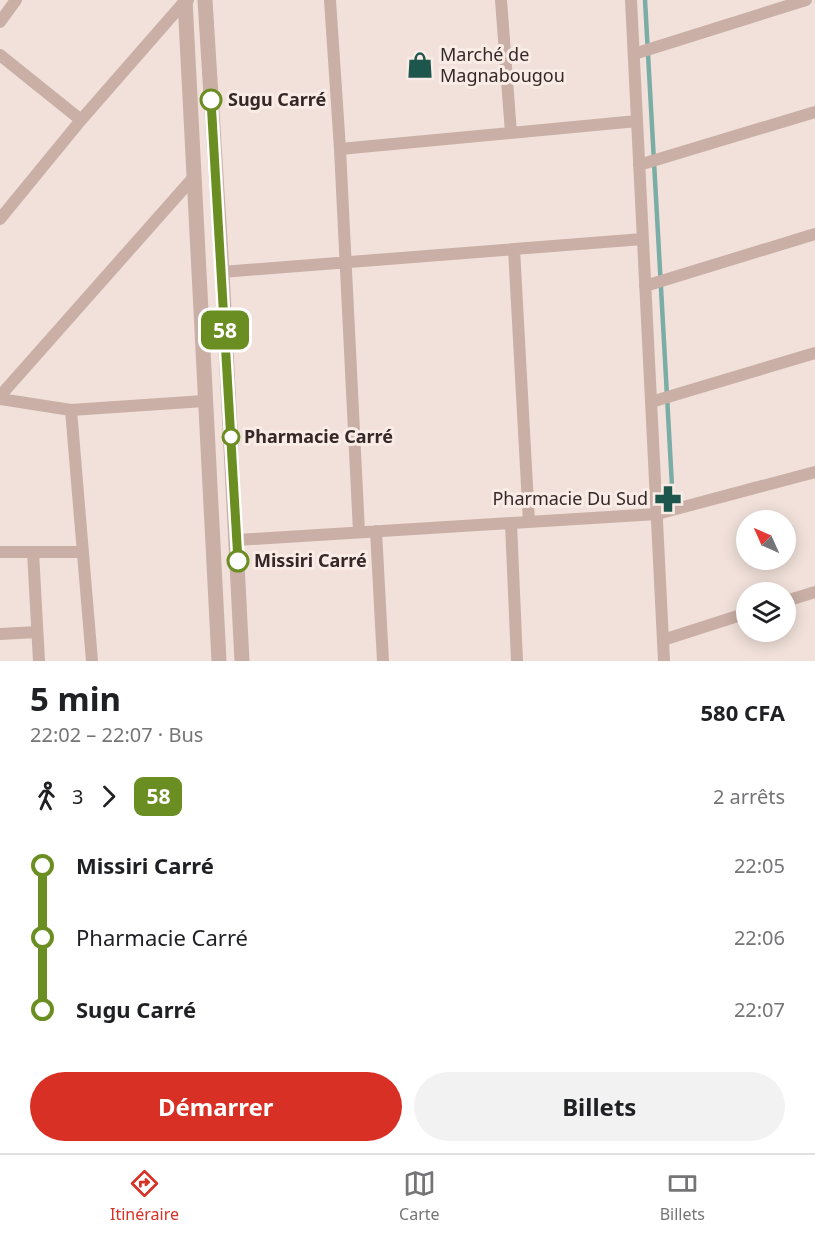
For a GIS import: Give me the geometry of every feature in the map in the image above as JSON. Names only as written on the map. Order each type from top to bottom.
[{"type":"street","points":[[0,22],[16,0]]},
{"type":"street","points":[[185,0],[219,661]]},
{"type":"street","points":[[0,219],[81,120],[185,0],[192,0]]},
{"type":"street","points":[[205,0],[242,661]]},
{"type":"street","points":[[330,0],[340,149],[359,532]]},
{"type":"street","points":[[501,0],[511,133]]},
{"type":"street","points":[[631,0],[664,661]]},
{"type":"street","points":[[634,54],[806,0]]},
{"type":"street","points":[[0,55],[81,120]]},
{"type":"street","points":[[639,165],[815,112]]},
{"type":"street","points":[[340,149],[637,121]]},
{"type":"street","points":[[0,398],[193,178]]},
{"type":"street","points":[[645,286],[815,234]]},
{"type":"street","points":[[222,272],[643,239]]},
{"type":"street","points":[[514,249],[529,522]]},
{"type":"street","points":[[651,402],[815,353]]},
{"type":"street","points":[[0,398],[71,410],[204,401]]},
{"type":"street","points":[[71,410],[92,661]]},
{"type":"street","points":[[237,540],[657,514],[815,472]]},
{"type":"street","points":[[511,524],[517,661]]},
{"type":"street","points":[[376,531],[383,661]]},
{"type":"street","points":[[0,552],[82,552]]},
{"type":"street","points":[[33,552],[39,661]]},
{"type":"street","points":[[796,598],[815,592]]},
{"type":"street","points":[[663,639],[736,616]]},
{"type":"street","points":[[0,634],[38,632]]},
{"type":"waterway","points":[[645,0],[673,504]]},
{"type":"bus line","name":"58","points":[[211,100],[238,561]]},
{"type":"place","name":"Marché de Magnabougou","points":[[420,65]]},
{"type":"place","name":"Sugu Carré","points":[[211,100]]},
{"type":"place","name":"Pharmacie Carré","points":[[231,437]]},
{"type":"place","name":"Pharmacie Du Sud","points":[[668,499]]},
{"type":"place","name":"Missiri Carré","points":[[238,561]]}]
